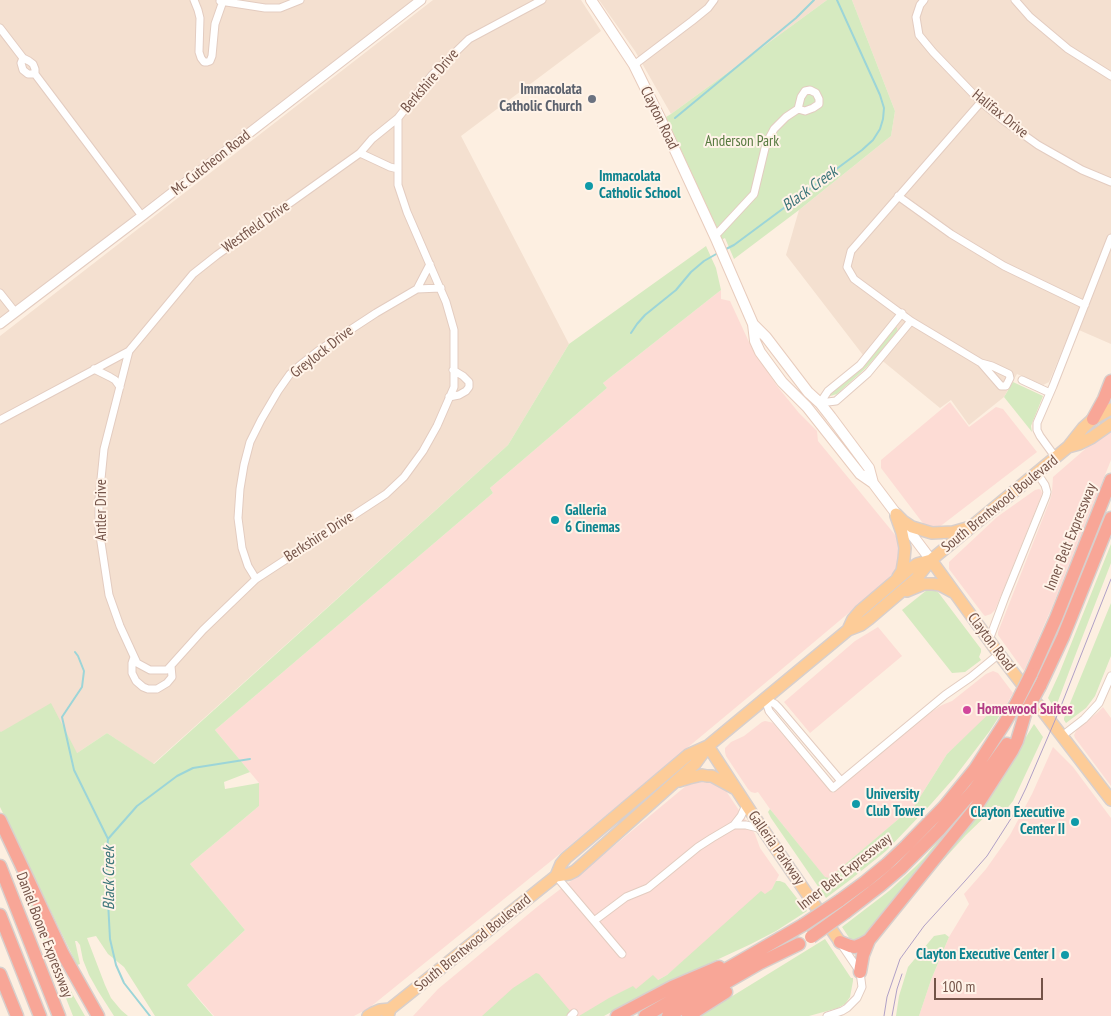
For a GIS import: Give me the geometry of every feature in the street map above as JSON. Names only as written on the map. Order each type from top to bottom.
[{"type":"highway","points":[[1094,419],[1111,381]]},
{"type":"highway","name":"Inner Belt Expressway","points":[[646,1016],[803,925],[839,901],[887,864],[944,807],[975,769],[1004,724],[1031,674],[1056,618],[1111,480]]},
{"type":"highway","name":"Inner Belt Expressway","points":[[688,1016],[770,965],[846,912],[901,868],[945,823],[990,768],[1025,714],[1063,637],[1111,518]]},
{"type":"highway","points":[[860,972],[863,955],[869,940],[974,810],[1012,751],[1025,714]]},
{"type":"highway","points":[[0,820],[60,946],[98,1016]]},
{"type":"highway","name":"Daniel Boone Expressway","points":[[0,866],[59,1016]]},
{"type":"highway","points":[[0,916],[40,1016]]},
{"type":"highway","points":[[840,942],[855,947],[869,940]]},
{"type":"highway","points":[[668,1016],[760,963],[799,944]]},
{"type":"highway","points":[[617,1016],[698,976],[752,955]]},
{"type":"highway","points":[[0,974],[17,1016]]},
{"type":"main road","name":"Clayton Road","points":[[591,0],[634,65],[661,120],[727,263],[753,324],[755,341],[760,352],[860,474],[873,483],[999,654],[1111,800]]},
{"type":"main road","name":"Clayton Road","points":[[753,324],[766,337],[808,392],[820,403],[869,468],[873,483]]},
{"type":"main road","name":"South Brentwood Boulevard","points":[[368,1016],[380,1010],[391,1014],[556,876],[566,858],[688,755],[708,746],[848,630],[869,620],[920,575],[931,560],[1056,458],[1068,447],[1082,428],[1111,409]]},
{"type":"main road","name":"South Brentwood Boulevard","points":[[1068,447],[1091,438],[1111,424]]},
{"type":"main road","points":[[896,514],[912,527],[932,533],[953,532],[973,525]]},
{"type":"main road","points":[[895,582],[902,571],[905,548],[896,514]]},
{"type":"main road","name":"South Brentwood Boulevard","points":[[848,630],[860,611],[917,564],[931,560]]},
{"type":"main road","points":[[898,594],[924,584],[940,585],[954,593]]},
{"type":"main road","name":"South Brentwood Boulevard","points":[[556,876],[575,871],[699,760],[708,746]]},
{"type":"main road","name":"Galleria Parkway","points":[[708,746],[762,829],[840,942]]},
{"type":"main road","points":[[675,782],[702,775],[712,776],[735,788]]},
{"type":"street","points":[[194,0],[200,18],[199,52],[204,62],[210,61],[212,56],[215,24],[221,1],[266,8],[280,8],[300,0]]},
{"type":"street","name":"Mc Cutcheon Road","points":[[0,324],[421,0]]},
{"type":"street","name":"Berkshire Drive","points":[[134,657],[132,673],[136,681],[148,689],[156,690],[166,683],[172,677],[169,668],[204,630],[256,579],[386,494],[404,478],[423,451],[442,417],[454,387],[454,330],[441,288],[407,212],[398,185],[398,118],[432,75],[469,39],[542,0]]},
{"type":"street","points":[[634,65],[692,22],[714,0]]},
{"type":"street","name":"Halifax Drive","points":[[924,0],[916,17],[919,35],[981,102],[1038,144],[1082,170],[1111,182]]},
{"type":"street","points":[[1015,0],[1030,16],[1068,48],[1111,76]]},
{"type":"street","points":[[0,28],[23,58],[32,64],[35,74],[142,216]]},
{"type":"street","points":[[981,102],[851,251],[847,267],[854,279],[911,321],[981,363],[997,368],[1010,376],[1006,386],[1001,386],[981,363]]},
{"type":"street","points":[[716,238],[754,194],[766,144],[774,129],[786,117],[798,109]]},
{"type":"street","name":"Westfield Drive","points":[[129,351],[193,274],[216,255],[360,153],[372,139],[398,118]]},
{"type":"street","points":[[360,153],[398,169]]},
{"type":"street","points":[[898,196],[951,234],[1004,266],[1085,305]]},
{"type":"street","points":[[1056,458],[1040,436],[1037,427],[1038,418],[1050,393],[1111,238]]},
{"type":"street","points":[[417,289],[430,264]]},
{"type":"street","name":"Greylock Drive","points":[[256,579],[248,566],[242,548],[238,518],[240,489],[250,442],[278,391],[290,374],[299,366],[376,312],[417,289],[441,288]]},
{"type":"street","points":[[0,293],[15,312]]},
{"type":"street","points":[[820,403],[828,390],[860,365],[902,314]]},
{"type":"street","points":[[820,403],[836,401],[868,373],[911,321]]},
{"type":"street","points":[[0,420],[129,351]]},
{"type":"street","name":"Antler Drive","points":[[129,351],[104,450],[99,499],[99,529],[109,595],[134,657]]},
{"type":"street","points":[[94,369],[110,377],[120,386]]},
{"type":"street","points":[[449,397],[466,391],[469,387],[469,382],[454,370]]},
{"type":"street","points":[[1022,380],[1050,393]]},
{"type":"street","points":[[989,640],[1046,496],[1045,485],[1037,473]]},
{"type":"street","points":[[765,699],[772,716],[834,788],[945,695],[999,654]]},
{"type":"street","points":[[134,657],[136,663],[150,670],[169,668]]},
{"type":"street","points":[[1062,736],[1084,719],[1099,703],[1111,676]]},
{"type":"street","points":[[765,699],[779,708],[841,781]]},
{"type":"street","points":[[594,921],[626,897],[648,888],[698,848],[734,825],[746,805]]},
{"type":"street","points":[[734,825],[746,825],[762,829]]},
{"type":"street","points":[[556,876],[622,954]]},
{"type":"street","name":"Galleria Parkway","points":[[840,942],[860,972]]},
{"type":"street","points":[[827,1016],[842,1011],[857,998],[862,987],[860,972]]},
{"type":"shaded area","points":[[0,0],[413,0],[0,319]]},
{"type":"shaded area","points":[[433,0],[581,0],[601,31],[461,136],[569,344],[508,445],[153,764],[107,733],[77,753],[1,733],[0,336]]},
{"type":"shaded area","points":[[599,0],[827,0],[671,114],[635,51]]},
{"type":"shaded area","points":[[852,0],[1111,0],[1111,344],[1072,327],[1049,382],[1043,385],[1017,374],[1004,397],[969,425],[951,400],[940,408],[868,349],[863,355],[786,255],[799,210],[891,136],[895,111]]},
{"type":"shaded area","points":[[721,290],[721,299],[730,301],[749,342],[777,386],[817,431],[818,441],[896,536],[900,553],[894,572],[882,585],[556,857],[369,1008],[354,1016],[214,1016],[187,985],[245,930],[190,864],[259,806],[259,783],[215,730],[493,493],[490,488],[607,388],[603,383]]},
{"type":"shaded area","points":[[950,402],[969,427],[996,407],[1003,409],[1037,452],[938,528],[925,526],[881,468],[881,460]]},
{"type":"shaded area","points":[[1111,430],[1111,460],[1053,605],[1024,671],[998,635],[998,632],[1050,500],[1053,477],[1091,444]]},
{"type":"shaded area","points":[[1039,489],[1042,493],[1040,499],[995,610],[985,616],[949,569],[949,562],[997,517]]},
{"type":"shaded area","points":[[878,627],[902,656],[810,733],[784,702],[855,641]]},
{"type":"shaded area","points":[[993,671],[998,673],[1013,693],[1004,709],[1001,704],[947,754],[915,805],[827,880],[758,792],[751,792],[748,789],[726,756],[725,748],[731,742],[744,736],[762,722],[773,723],[833,793],[911,725],[942,705],[952,701],[986,674]]},
{"type":"shaded area","points":[[1103,707],[1111,718],[1111,786],[1074,735],[1077,729]]},
{"type":"shaded area","points":[[1053,747],[1073,767],[1111,818],[1111,1016],[919,1016],[931,980],[949,937],[969,904],[964,894],[986,869],[1010,835],[1032,794]]},
{"type":"shaded area","points":[[711,780],[722,786],[726,791],[755,834],[760,848],[779,875],[772,889],[667,975],[591,1016],[413,1016],[438,989],[687,785],[694,781]]},
{"type":"green space","name":"Anderson Park","points":[[827,0],[852,0],[895,111],[891,136],[799,210],[734,259],[725,238],[717,242],[661,120]]},
{"type":"green space","points":[[706,246],[716,268],[721,290],[603,383],[607,388],[490,488],[493,493],[215,730],[250,772],[224,782],[225,789],[259,783],[259,806],[190,864],[245,930],[187,985],[213,1016],[155,1016],[124,967],[108,954],[96,936],[87,938],[111,998],[128,1016],[114,1016],[89,975],[80,945],[75,941],[80,964],[77,965],[0,807],[0,731],[51,703],[77,753],[107,733],[154,764],[508,445],[569,344]]},
{"type":"green space","points":[[895,326],[897,331],[866,368],[837,394],[830,396],[829,393]]},
{"type":"green space","points":[[1013,382],[1043,396],[1031,426],[1032,432],[1004,397]]},
{"type":"green space","points":[[1111,544],[1111,563],[1055,709],[1048,698]]},
{"type":"green space","points":[[931,589],[938,592],[981,649],[979,657],[981,660],[965,672],[952,673],[902,610],[927,590]]},
{"type":"green space","points":[[1111,603],[1111,656],[1095,696],[1086,708],[1066,723],[1064,718]]},
{"type":"green space","points":[[999,704],[1004,709],[989,732],[954,778],[931,804],[886,851],[826,898],[771,818],[768,812],[770,809],[825,877],[829,878],[915,805],[947,754]]},
{"type":"green space","points":[[1034,724],[1043,737],[1013,801],[1005,811],[1000,806],[996,806],[936,868],[995,787]]},
{"type":"green space","points":[[943,835],[946,838],[864,938],[852,942],[842,927],[889,891],[924,858]]},
{"type":"green space","points":[[6,846],[42,923],[41,926],[49,946],[85,1016],[73,1016]]},
{"type":"green space","points":[[776,881],[785,883],[807,911],[751,944],[654,989],[604,1016],[579,1016],[633,986],[636,989],[653,975],[658,980],[667,975],[761,891],[765,894],[772,889]]},
{"type":"green space","points":[[945,934],[949,937],[931,980],[919,1016],[896,1016],[899,996],[908,967],[934,936]]},
{"type":"green space","points":[[825,939],[851,978],[853,978],[850,997],[845,1004],[838,1008],[809,1016],[700,1016]]},
{"type":"green space","points":[[536,973],[539,974],[571,1012],[566,1016],[482,1016],[513,988]]},
{"type":"waterway","points":[[675,118],[796,18],[814,0]]},
{"type":"waterway","name":"Black Creek","points":[[724,250],[734,245],[862,150],[873,140],[880,129],[884,108],[880,95],[837,0]]},
{"type":"waterway","name":"Black Creek","points":[[631,333],[645,315],[676,290],[691,272],[704,261],[718,253]]},
{"type":"waterway","points":[[75,652],[84,671],[82,687],[62,717],[74,770],[108,839]]},
{"type":"waterway","name":"Black Creek","points":[[150,1016],[124,983],[116,965],[110,939],[106,864],[108,839],[137,806],[177,776],[193,768],[250,759]]},
{"type":"tram line","points":[[884,1016],[887,997],[900,959],[924,926],[987,856],[1012,817],[1059,711],[1111,579]]},
{"type":"tram line","points":[[892,1016],[902,974]]},
{"type":"place","name":"Immacolata Catholic Church","points":[[592,99]]},
{"type":"place","name":"Immacolata Catholic School","points":[[589,186]]},
{"type":"place","name":"Galleria 6 Cinemas","points":[[555,520]]},
{"type":"place","name":"Homewood Suites","points":[[967,710]]},
{"type":"place","name":"University Club Tower","points":[[856,804]]},
{"type":"place","name":"Clayton Executive Center II","points":[[1075,822]]},
{"type":"place","name":"Clayton Executive Center I","points":[[1065,955]]}]
